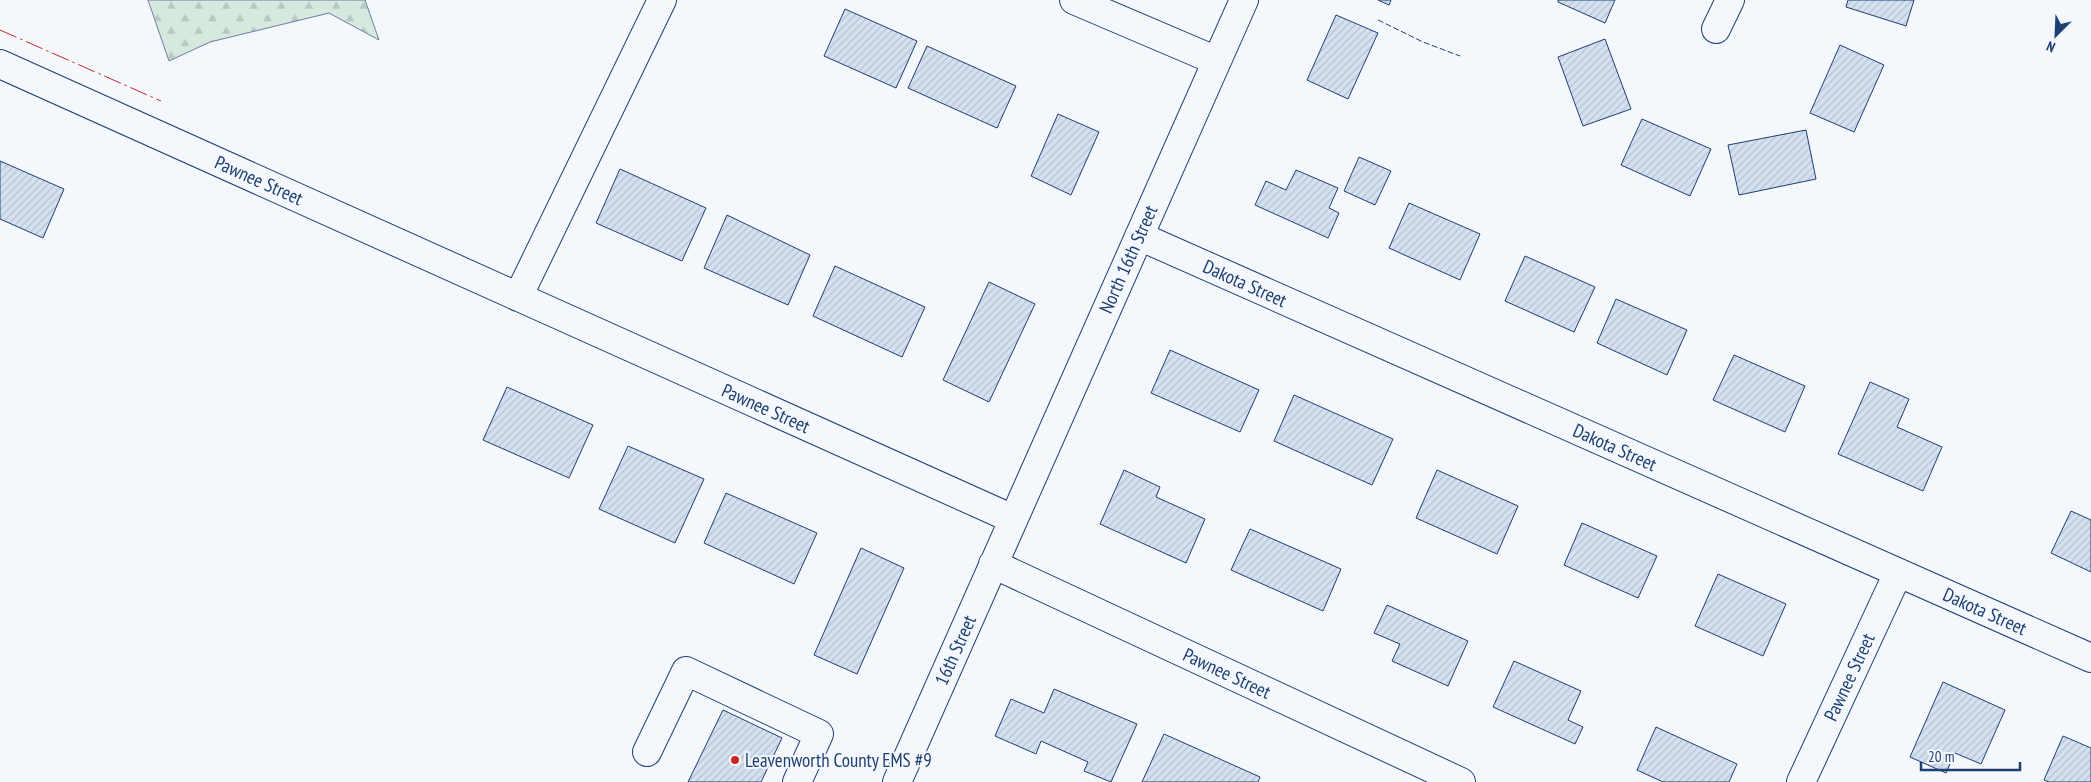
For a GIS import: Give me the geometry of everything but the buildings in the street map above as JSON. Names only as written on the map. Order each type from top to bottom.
[{"type":"street","points":[[518,297],[662,0]]},
{"type":"street","points":[[1074,0],[1217,61]]},
{"type":"street","name":"North 16th Street","points":[[1013,519],[1244,0]]},
{"type":"street","points":[[1716,29],[1730,0]]},
{"type":"street","name":"Pawnee Street","points":[[0,64],[1013,519]]},
{"type":"street","name":"Dakota Street","points":[[1139,236],[2091,658]]},
{"type":"street","name":"16th Street","points":[[897,782],[1013,519]]},
{"type":"street","name":"Pawnee Street","points":[[993,564],[1461,782]]},
{"type":"street","name":"Pawnee Street","points":[[1801,782],[1898,573]]},
{"type":"street","points":[[647,752],[686,671],[820,734],[797,782]]},
{"type":"green space","points":[[148,0],[365,0],[379,40],[329,13],[210,42],[169,61]]},
{"type":"fence","points":[[1378,20],[1423,42],[1460,56]]},
{"type":"power","points":[[0,30],[161,101]]},
{"type":"place","name":"Leavenworth County EMS #9","points":[[735,760]]}]
